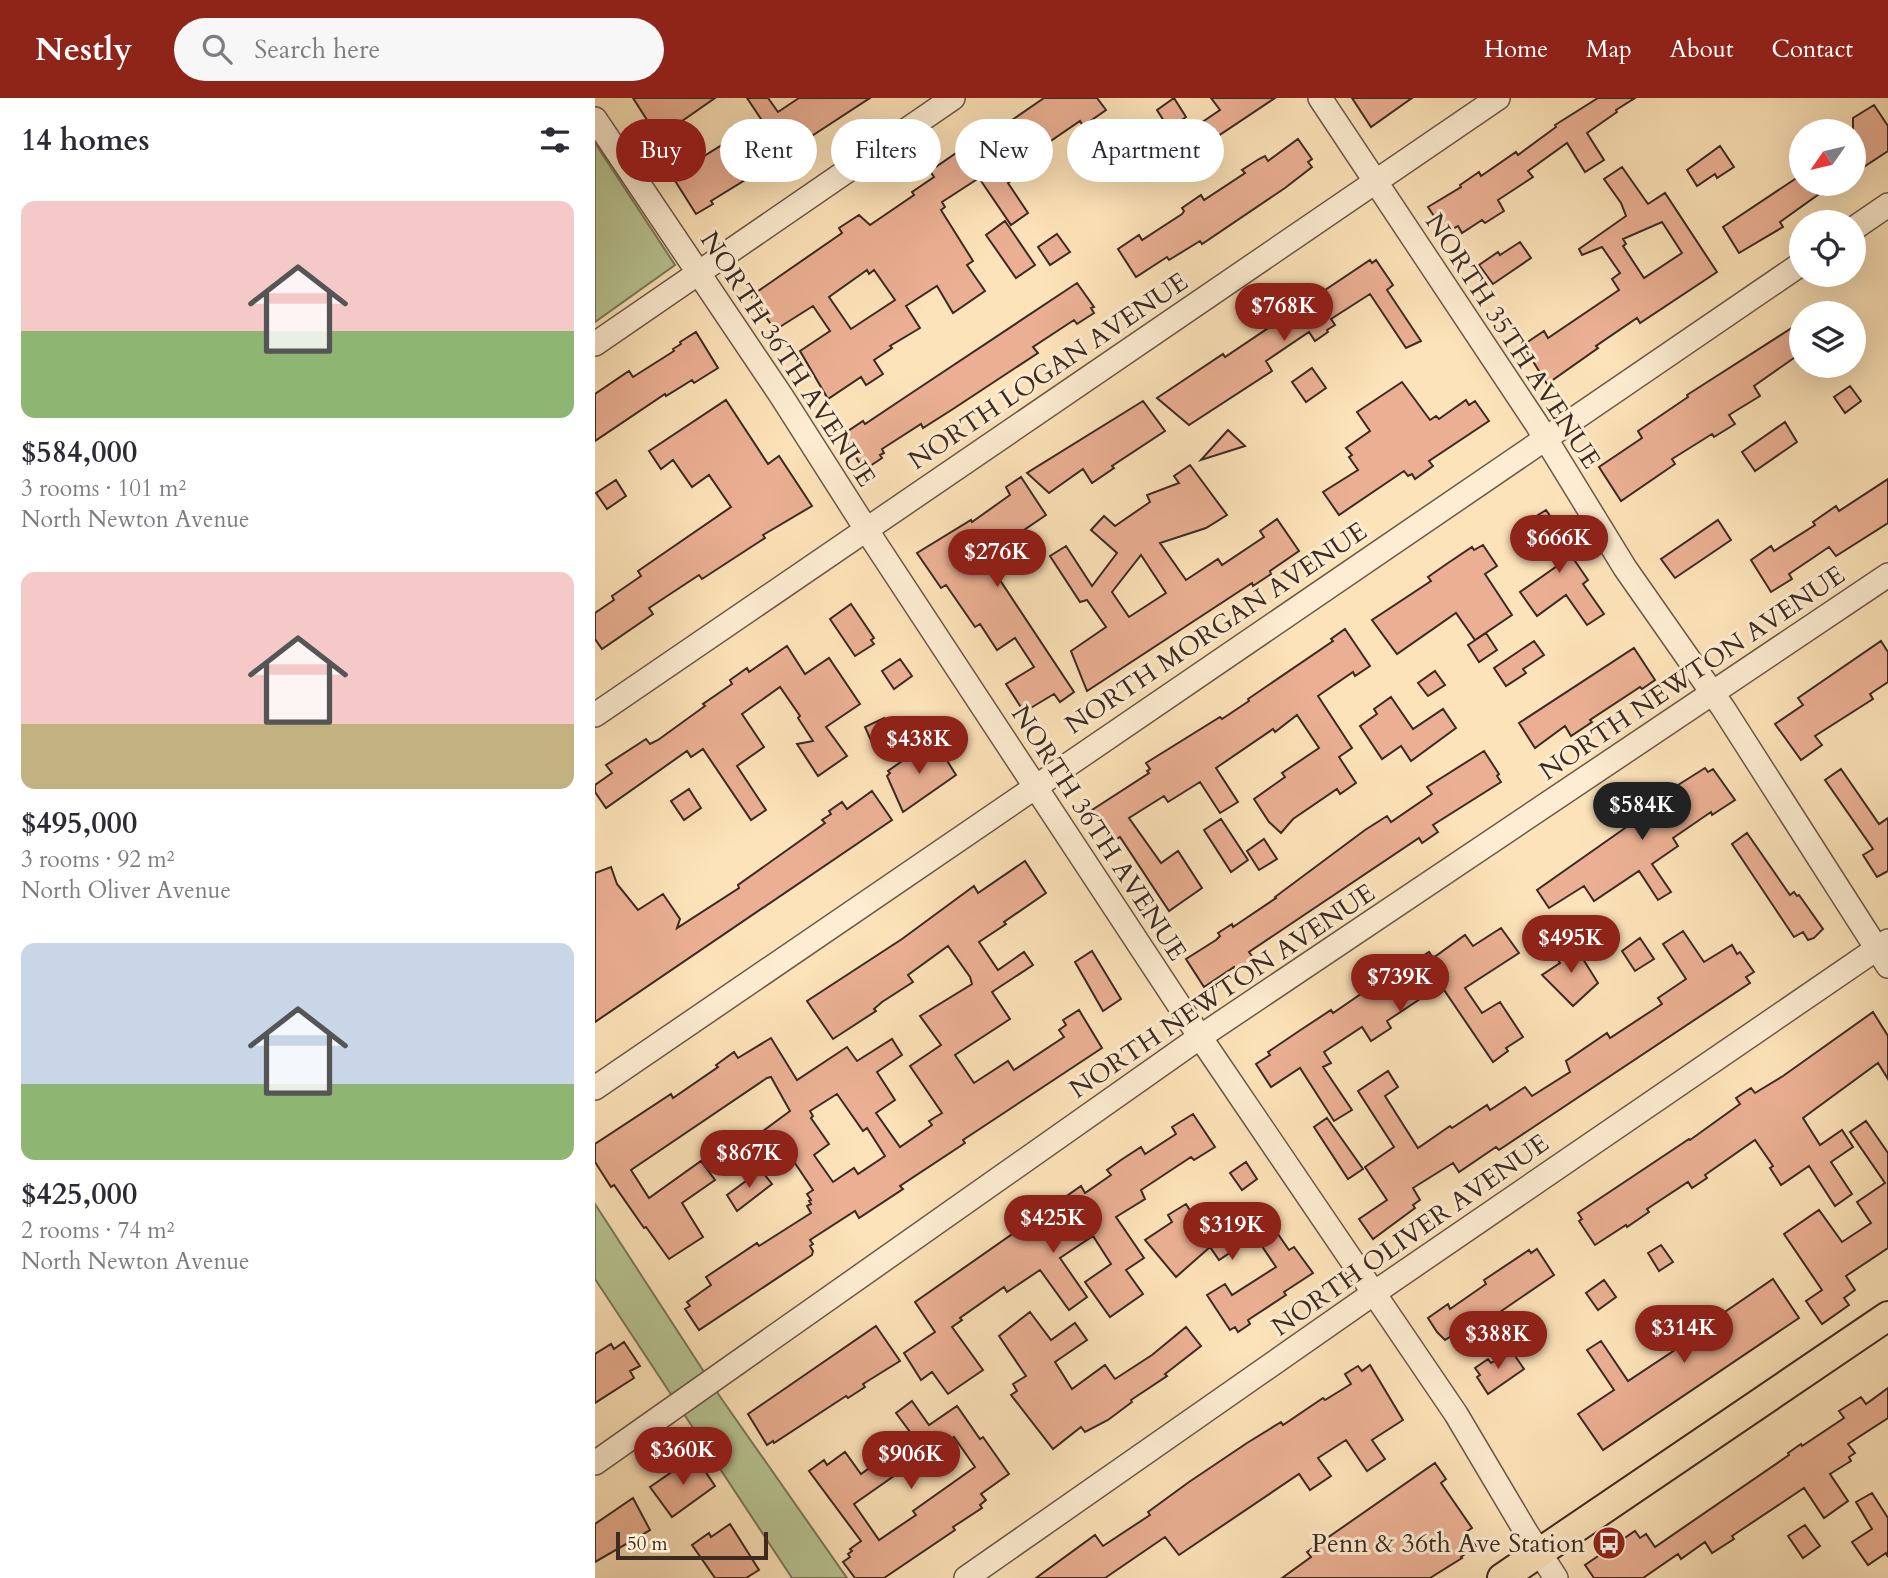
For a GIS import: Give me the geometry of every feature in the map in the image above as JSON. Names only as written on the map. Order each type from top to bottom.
[{"type":"main road","points":[[1502,1578],[1888,1316]]},
{"type":"street","points":[[595,344],[953,98]]},
{"type":"street","name":"NORTH 35TH AVENUE","points":[[1320,98],[1545,438],[1625,568],[1712,693],[1884,952]]},
{"type":"street","name":"NORTH LOGAN AVENUE","points":[[595,715],[1498,98]]},
{"type":"street","name":"NORTH 36TH AVENUE","points":[[595,119],[782,397],[1200,1037],[1456,1414],[1556,1578]]},
{"type":"street","points":[[1866,220],[1888,205]]},
{"type":"street","name":"NORTH MORGAN AVENUE","points":[[595,1088],[1789,272]]},
{"type":"street","name":"NORTH NEWTON AVENUE","points":[[595,1463],[1200,1037],[1888,575]]},
{"type":"street","name":"NORTH OLIVER AVENUE","points":[[966,1578],[1374,1293],[1884,952]]},
{"type":"green space","points":[[595,143],[616,175],[616,182],[621,182],[675,265],[595,322]]},
{"type":"green space","points":[[595,1204],[721,1398],[847,1578],[792,1578],[595,1279]]},
{"type":"building","points":[[633,98],[715,98],[685,119],[646,119]]},
{"type":"building","points":[[747,98],[768,98],[778,112],[799,98],[870,98],[838,119],[831,119],[831,123],[817,133],[817,119],[761,119]]},
{"type":"building","points":[[1044,98],[1097,98],[1106,110],[1093,119],[1067,119],[1067,130],[1053,140],[1053,119],[1013,119]]},
{"type":"building","points":[[1174,98],[1186,117],[1163,119],[1157,110]]},
{"type":"building","points":[[1211,98],[1275,98],[1224,132],[1224,119],[1207,119],[1220,110]]},
{"type":"building","points":[[1352,98],[1412,98],[1371,127]]},
{"type":"building","points":[[1598,98],[1635,98],[1587,133],[1604,160],[1585,172],[1567,143],[1528,171],[1533,177],[1498,200],[1504,211],[1485,223],[1482,220],[1462,233],[1458,226],[1445,233],[1428,207],[1461,187],[1460,185],[1479,172],[1481,176],[1516,152],[1518,155],[1556,127],[1555,125]]},
{"type":"building","points":[[1874,105],[1888,126],[1888,151],[1866,165],[1866,119],[1853,118]]},
{"type":"building","points":[[1298,139],[1312,159],[1308,162],[1312,167],[1202,244],[1200,241],[1169,260],[1167,257],[1136,277],[1118,249],[1139,235],[1142,240],[1182,214],[1182,208],[1201,195],[1204,200],[1245,173],[1242,170],[1265,156],[1268,161]]},
{"type":"building","points":[[720,146],[720,182],[742,182],[696,214],[676,182],[706,182],[706,155]]},
{"type":"building","points":[[1720,146],[1734,167],[1717,178],[1715,174],[1697,186],[1687,170]]},
{"type":"building","points":[[955,154],[955,182],[973,182],[942,202],[945,207],[941,210],[973,261],[967,265],[985,291],[953,313],[937,286],[906,306],[920,328],[890,346],[892,348],[874,360],[883,374],[866,385],[861,377],[828,399],[800,351],[830,331],[813,306],[775,330],[751,296],[842,233],[839,228],[859,215],[870,225],[914,195],[912,192],[927,182],[941,182],[941,163]],"holes":[[[867,270],[869,274],[874,270],[895,300],[851,329],[829,297]]]},
{"type":"building","points":[[1622,167],[1648,204],[1665,193],[1717,272],[1640,323],[1637,318],[1547,384],[1523,345],[1544,331],[1548,338],[1619,290],[1612,279],[1620,273],[1602,247],[1582,255],[1579,249],[1626,216],[1621,203],[1604,179]],"holes":[[[1662,222],[1682,253],[1644,278],[1623,246],[1626,244],[1623,239]]]},
{"type":"building","points":[[982,182],[1010,182],[1028,213],[1011,225]]},
{"type":"building","points":[[1789,183],[1789,196],[1816,196],[1797,210],[1789,210],[1789,216],[1780,222],[1783,227],[1739,253],[1723,227]]},
{"type":"building","points":[[1005,221],[1035,265],[1016,278],[986,235]]},
{"type":"building","points":[[1057,234],[1070,252],[1050,265],[1038,247]]},
{"type":"building","points":[[1520,242],[1531,258],[1493,284],[1479,265]]},
{"type":"building","points":[[1370,260],[1372,263],[1376,260],[1393,285],[1387,290],[1421,341],[1406,348],[1370,294],[1331,319],[1335,325],[1315,341],[1309,332],[1266,361],[1272,371],[1189,425],[1157,398],[1223,354],[1225,357]]},
{"type":"building","points":[[1077,283],[1094,307],[1091,308],[1094,313],[1077,324],[1074,320],[1033,347],[1038,353],[923,428],[921,424],[882,449],[882,458],[864,470],[842,435],[863,421],[865,424]]},
{"type":"building","points":[[1789,330],[1789,361],[1754,386],[1760,396],[1729,415],[1735,424],[1714,437],[1712,434],[1672,459],[1675,464],[1621,501],[1599,467],[1642,438],[1638,431],[1688,397],[1687,395]]},
{"type":"building","points":[[696,332],[718,368],[694,383],[692,380],[666,396],[665,394],[595,441],[595,394],[629,371],[633,377],[674,351],[680,342]]},
{"type":"building","points":[[1312,368],[1326,388],[1306,402],[1292,382]]},
{"type":"building","points":[[1402,382],[1430,420],[1436,416],[1439,419],[1466,400],[1469,405],[1475,401],[1489,421],[1429,461],[1433,466],[1415,479],[1412,474],[1408,476],[1404,471],[1339,515],[1323,492],[1358,470],[1346,448],[1370,431],[1357,412]]},
{"type":"building","points":[[1850,386],[1861,401],[1845,413],[1834,397]]},
{"type":"building","points":[[726,400],[768,464],[779,456],[812,506],[763,535],[765,538],[702,579],[699,575],[649,608],[653,614],[602,649],[595,639],[595,613],[614,600],[612,596],[641,576],[638,571],[731,507],[709,475],[692,487],[673,460],[661,469],[649,451]]},
{"type":"building","points":[[1143,401],[1165,431],[1112,466],[1114,468],[1092,483],[1083,469],[1049,493],[1027,473]]},
{"type":"building","points":[[1785,422],[1797,442],[1755,471],[1742,452]]},
{"type":"building","points":[[1228,430],[1245,446],[1201,460]]},
{"type":"building","points":[[1190,465],[1227,515],[1206,528],[1160,543],[1186,580],[1218,559],[1222,565],[1264,537],[1260,531],[1277,519],[1299,551],[1253,586],[1252,583],[1087,691],[1071,651],[1106,627],[1087,600],[1080,602],[1050,556],[1066,546],[1092,586],[1117,553],[1091,530],[1104,516],[1115,526],[1150,502],[1147,495],[1179,483],[1174,476]],"holes":[[[1141,555],[1166,593],[1129,617],[1112,592]]]},
{"type":"building","points":[[1021,477],[1046,515],[986,559],[1074,692],[1060,702],[1054,694],[1024,712],[1006,684],[1034,667],[1015,638],[997,650],[980,624],[975,627],[946,585],[941,588],[917,553],[971,520],[972,522],[1010,495],[1006,487]]},
{"type":"building","points":[[1888,479],[1888,523],[1836,556],[1829,547],[1789,574],[1792,579],[1771,592],[1751,560],[1771,546],[1774,551],[1815,525],[1813,522],[1836,506],[1839,511]]},
{"type":"building","points":[[616,480],[626,496],[607,509],[596,493]]},
{"type":"building","points":[[1546,510],[1564,536],[1560,539],[1588,580],[1583,584],[1604,614],[1587,625],[1566,595],[1537,616],[1520,592],[1557,566],[1527,522]]},
{"type":"building","points":[[1718,520],[1731,540],[1675,578],[1661,559]]},
{"type":"building","points":[[1483,545],[1497,566],[1485,574],[1512,615],[1475,640],[1456,613],[1397,654],[1372,620],[1431,581],[1428,577],[1448,563],[1472,547],[1474,550]]},
{"type":"building","points":[[851,604],[874,638],[871,640],[874,644],[855,656],[830,619]]},
{"type":"building","points":[[1345,629],[1370,666],[1355,676],[1353,672],[1318,696],[1352,748],[1339,757],[1356,783],[1340,794],[1337,789],[1293,819],[1281,833],[1269,822],[1254,799],[1285,777],[1282,773],[1319,748],[1297,715],[1275,732],[1273,729],[1216,768],[1238,802],[1220,813],[1200,782],[1168,802],[1164,796],[1129,818],[1161,863],[1178,851],[1202,888],[1169,911],[1120,837],[1114,841],[1092,810],[1149,773],[1147,771],[1150,769],[1146,763],[1249,701],[1248,699],[1333,641],[1331,639]]},
{"type":"building","points":[[1486,633],[1497,650],[1479,662],[1468,645]]},
{"type":"building","points":[[1534,641],[1544,655],[1523,669],[1526,673],[1506,686],[1494,668]]},
{"type":"building","points":[[1881,641],[1888,652],[1888,682],[1870,694],[1873,699],[1815,736],[1822,745],[1801,760],[1775,724],[1803,705],[1798,698]]},
{"type":"building","points":[[787,646],[805,674],[829,658],[860,704],[826,727],[847,756],[818,776],[797,744],[813,741],[780,687],[742,714],[764,747],[737,766],[766,810],[751,820],[703,749],[691,757],[687,751],[606,808],[595,792],[595,785],[612,773],[606,765],[646,739],[650,744],[658,740],[732,684],[730,680],[747,668],[749,672]]},
{"type":"building","points":[[1634,648],[1655,680],[1590,720],[1592,722],[1571,736],[1565,726],[1535,748],[1519,723]]},
{"type":"building","points":[[900,659],[912,676],[894,689],[882,671]]},
{"type":"building","points":[[1435,671],[1445,685],[1428,696],[1418,683]]},
{"type":"building","points":[[1391,697],[1413,729],[1443,709],[1456,728],[1411,761],[1401,746],[1382,759],[1360,726],[1377,714],[1374,709]]},
{"type":"building","points":[[884,718],[892,736],[873,745],[865,727]]},
{"type":"building","points":[[929,742],[937,754],[941,751],[956,775],[903,812],[887,776],[890,773],[888,771]]},
{"type":"building","points":[[1484,751],[1501,782],[1433,825],[1438,832],[1422,843],[1419,838],[1249,952],[1254,959],[1236,971],[1234,967],[1204,987],[1186,959],[1216,940],[1220,936],[1218,933],[1232,924],[1233,927],[1276,898],[1365,830],[1387,816],[1391,822],[1432,794],[1427,787]]},
{"type":"building","points":[[1705,768],[1708,772],[1713,769],[1735,800],[1712,815],[1711,812],[1673,838],[1678,846],[1652,864],[1671,892],[1658,900],[1639,871],[1594,901],[1584,886],[1549,908],[1537,890],[1662,802],[1659,797]]},
{"type":"building","points":[[1841,769],[1879,824],[1888,818],[1888,871],[1877,877],[1863,855],[1873,849],[1825,780]]},
{"type":"building","points":[[689,789],[701,808],[684,820],[671,801]]},
{"type":"building","points":[[872,791],[892,820],[595,1022],[595,873],[611,867],[617,884],[638,910],[663,894],[680,919],[677,928],[739,888],[738,885],[825,823],[822,820],[831,814],[829,811],[842,802],[847,809]]},
{"type":"building","points":[[1221,819],[1248,860],[1231,872],[1204,830]]},
{"type":"building","points":[[1747,833],[1790,895],[1794,892],[1799,895],[1823,929],[1814,938],[1808,940],[1803,932],[1794,937],[1732,844]]},
{"type":"building","points":[[1264,839],[1277,859],[1259,870],[1247,851]]},
{"type":"building","points":[[1025,861],[1046,893],[979,942],[998,970],[1024,952],[1033,965],[992,992],[1010,1019],[955,1055],[974,1083],[1008,1061],[1014,1070],[1064,1037],[1059,1030],[1066,1025],[1063,1020],[1079,1010],[1102,1048],[963,1140],[965,1143],[900,1186],[903,1189],[859,1218],[855,1211],[810,1240],[813,1244],[810,1246],[812,1255],[699,1330],[685,1309],[690,1306],[687,1302],[711,1285],[706,1277],[757,1243],[759,1246],[811,1213],[807,1206],[811,1204],[811,1200],[807,1194],[813,1190],[780,1141],[750,1162],[740,1148],[790,1111],[771,1077],[631,1170],[649,1198],[701,1161],[715,1180],[682,1203],[703,1237],[669,1259],[614,1185],[611,1187],[595,1162],[595,1144],[671,1094],[673,1098],[718,1067],[716,1065],[734,1052],[738,1058],[771,1038],[797,1080],[847,1047],[857,1061],[892,1039],[902,1055],[877,1072],[895,1100],[876,1113],[900,1147],[932,1125],[929,1121],[942,1113],[910,1066],[941,1045],[920,1016],[972,984],[970,977],[948,946],[908,975],[913,982],[882,1002],[874,1009],[876,1011],[833,1039],[807,1001],[902,939],[974,886],[978,893]],"holes":[[[837,1094],[863,1131],[867,1128],[885,1156],[858,1174],[854,1168],[833,1182],[814,1155],[829,1144],[811,1118],[813,1116],[810,1111]]]},
{"type":"building","points":[[1501,928],[1519,953],[1465,988],[1482,1013],[1500,1002],[1523,1037],[1506,1048],[1508,1051],[1493,1062],[1444,990],[1438,994],[1435,990],[1387,1021],[1391,1028],[1371,1041],[1362,1027],[1324,1052],[1331,1063],[1323,1067],[1352,1110],[1334,1121],[1300,1068],[1271,1087],[1256,1064],[1270,1055],[1268,1052],[1331,1010],[1333,1013],[1387,976],[1401,968],[1402,970],[1429,952],[1433,958],[1465,935],[1473,946]]},
{"type":"building","points":[[1683,931],[1704,962],[1732,945],[1754,972],[1746,977],[1750,983],[1499,1150],[1496,1147],[1459,1172],[1453,1163],[1413,1188],[1420,1200],[1413,1205],[1415,1208],[1373,1239],[1359,1219],[1387,1200],[1365,1167],[1394,1147],[1358,1091],[1388,1071],[1398,1087],[1385,1096],[1418,1148],[1450,1126],[1452,1128],[1487,1105],[1490,1110],[1525,1087],[1532,1096],[1570,1072],[1566,1061],[1607,1033],[1610,1038],[1662,1004],[1658,998],[1686,979],[1663,944]]},
{"type":"building","points":[[1640,938],[1654,959],[1635,971],[1622,951]]},
{"type":"building","points":[[1573,943],[1598,983],[1573,1006],[1542,975],[1560,963],[1555,955]]},
{"type":"building","points":[[1092,951],[1121,999],[1103,1011],[1075,962]]},
{"type":"building","points":[[1873,1012],[1888,1036],[1888,1079],[1878,1063],[1803,1118],[1820,1145],[1842,1130],[1853,1147],[1831,1162],[1852,1194],[1835,1206],[1809,1166],[1781,1185],[1770,1168],[1773,1166],[1755,1140],[1705,1175],[1707,1178],[1692,1188],[1688,1182],[1647,1209],[1649,1212],[1627,1227],[1626,1225],[1595,1245],[1579,1221],[1582,1219],[1578,1213],[1740,1104],[1736,1098],[1751,1088],[1755,1093],[1783,1076]]},
{"type":"building","points":[[1193,1114],[1215,1147],[1194,1160],[1191,1157],[1141,1190],[1145,1199],[1116,1217],[1144,1258],[1126,1270],[1143,1294],[1110,1317],[1085,1282],[1111,1264],[1093,1236],[1060,1258],[1087,1297],[1069,1310],[1040,1270],[1007,1292],[1004,1287],[960,1318],[962,1320],[952,1327],[983,1370],[948,1394],[932,1372],[921,1380],[904,1353],[935,1332],[915,1302],[1081,1186],[1085,1193],[1111,1175],[1107,1170],[1141,1147],[1145,1154],[1176,1134],[1172,1127]]},
{"type":"building","points":[[1327,1118],[1363,1169],[1348,1179],[1314,1127]]},
{"type":"building","points":[[1866,1121],[1888,1153],[1888,1248],[1846,1276],[1855,1290],[1844,1298],[1849,1305],[1822,1324],[1806,1301],[1822,1290],[1784,1234],[1819,1210],[1842,1242],[1871,1223],[1857,1202],[1885,1183],[1850,1132]]},
{"type":"building","points":[[1246,1162],[1257,1179],[1242,1190],[1230,1173]]},
{"type":"building","points":[[761,1170],[772,1184],[737,1211],[727,1195]]},
{"type":"building","points":[[1186,1204],[1209,1241],[1225,1230],[1228,1234],[1262,1211],[1289,1250],[1294,1247],[1313,1273],[1248,1320],[1250,1324],[1238,1332],[1235,1327],[1230,1330],[1207,1295],[1225,1284],[1232,1295],[1276,1267],[1255,1236],[1219,1260],[1210,1247],[1176,1277],[1145,1240],[1172,1222],[1168,1215]]},
{"type":"building","points":[[1661,1245],[1673,1262],[1659,1271],[1648,1253]]},
{"type":"building","points":[[1537,1249],[1554,1275],[1497,1314],[1493,1318],[1496,1322],[1480,1332],[1473,1322],[1445,1340],[1437,1332],[1428,1318],[1448,1304],[1450,1309],[1486,1284],[1484,1280],[1529,1250],[1531,1253]]},
{"type":"building","points":[[1773,1279],[1799,1318],[1603,1450],[1578,1414],[1614,1390],[1587,1350],[1601,1341],[1628,1381],[1705,1330],[1703,1327]]},
{"type":"building","points":[[1604,1280],[1616,1297],[1598,1310],[1586,1293]]},
{"type":"building","points":[[1030,1312],[1051,1340],[1075,1323],[1087,1340],[1055,1362],[1072,1389],[1105,1365],[1115,1379],[1152,1355],[1186,1327],[1201,1346],[1165,1374],[1167,1376],[1131,1400],[1132,1402],[1108,1420],[1085,1432],[1081,1427],[1053,1449],[1011,1395],[1017,1391],[1013,1384],[1026,1376],[999,1336]]},
{"type":"building","points":[[876,1326],[900,1361],[863,1384],[865,1387],[848,1398],[846,1396],[767,1445],[748,1414]]},
{"type":"building","points":[[624,1342],[640,1366],[630,1371],[634,1378],[595,1403],[595,1354],[611,1344],[614,1349]]},
{"type":"building","points":[[1511,1350],[1524,1369],[1488,1394],[1477,1377],[1480,1375],[1475,1368],[1488,1359],[1491,1363]]},
{"type":"building","points":[[1370,1365],[1403,1420],[1372,1440],[1385,1459],[1367,1471],[1346,1440],[1318,1458],[1331,1476],[1310,1490],[1299,1474],[1179,1555],[1165,1537],[1105,1578],[1036,1578],[1095,1535],[1103,1546],[1150,1515],[1148,1512],[1247,1443],[1281,1422],[1283,1425],[1323,1398],[1325,1400],[1351,1384],[1345,1374],[1358,1366],[1362,1371]]},
{"type":"building","points":[[1888,1388],[1888,1418],[1848,1444],[1855,1453],[1849,1457],[1851,1461],[1830,1474],[1848,1501],[1824,1518],[1804,1488],[1732,1536],[1734,1539],[1712,1553],[1705,1542],[1681,1559],[1678,1554],[1643,1578],[1594,1578],[1585,1565],[1635,1531],[1640,1538],[1646,1534],[1655,1547],[1801,1444],[1802,1446],[1844,1418],[1839,1411],[1861,1397],[1866,1404]]},
{"type":"building","points":[[912,1401],[929,1425],[957,1406],[1009,1474],[981,1494],[986,1500],[980,1505],[982,1508],[953,1527],[955,1530],[884,1578],[855,1578],[843,1562],[850,1557],[850,1549],[861,1541],[809,1471],[824,1460],[827,1465],[845,1452],[861,1474],[913,1436],[896,1413]],"holes":[[[954,1437],[975,1467],[913,1511],[916,1515],[879,1540],[854,1504]]]},
{"type":"building","points":[[695,1456],[715,1486],[672,1517],[650,1487]]},
{"type":"building","points":[[1435,1463],[1446,1479],[1441,1483],[1472,1528],[1466,1532],[1476,1546],[1462,1558],[1430,1578],[1282,1578],[1311,1557],[1307,1552]]},
{"type":"building","points":[[1872,1493],[1888,1518],[1888,1557],[1886,1553],[1868,1565],[1852,1542],[1872,1529],[1856,1502]]},
{"type":"building","points":[[633,1498],[650,1530],[595,1562],[595,1524]]},
{"type":"building","points":[[730,1524],[759,1570],[746,1578],[715,1578],[692,1545],[709,1533],[711,1537]]},
{"type":"building","points":[[1805,1525],[1820,1546],[1803,1558],[1788,1536]]},
{"type":"place","name":"Penn & 36th Ave Station","points":[[1609,1543]]}]
